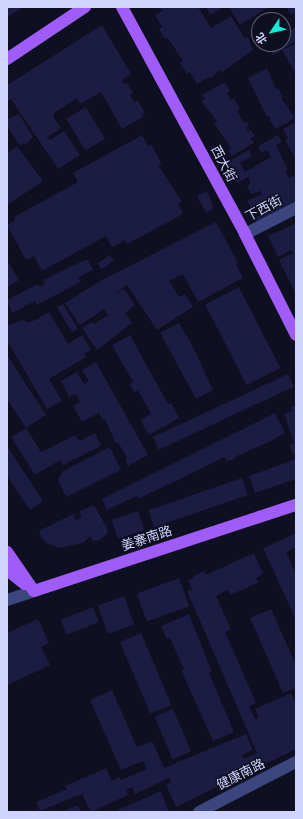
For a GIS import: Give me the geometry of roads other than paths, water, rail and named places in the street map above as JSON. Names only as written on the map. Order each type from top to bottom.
[{"type":"main road","points":[[7,60],[85,7]]},
{"type":"main road","name":"西大街","points":[[122,7],[245,234],[296,335]]},
{"type":"main road","name":"姜寨南路","points":[[34,591],[296,505]]},
{"type":"main road","points":[[7,552],[34,591]]},
{"type":"main road","points":[[7,570],[34,591]]},
{"type":"street","name":"下西街","points":[[245,234],[296,208]]},
{"type":"street","name":"姜寨南路","points":[[7,600],[34,591]]},
{"type":"street","name":"健康南路","points":[[199,812],[296,762]]}]
